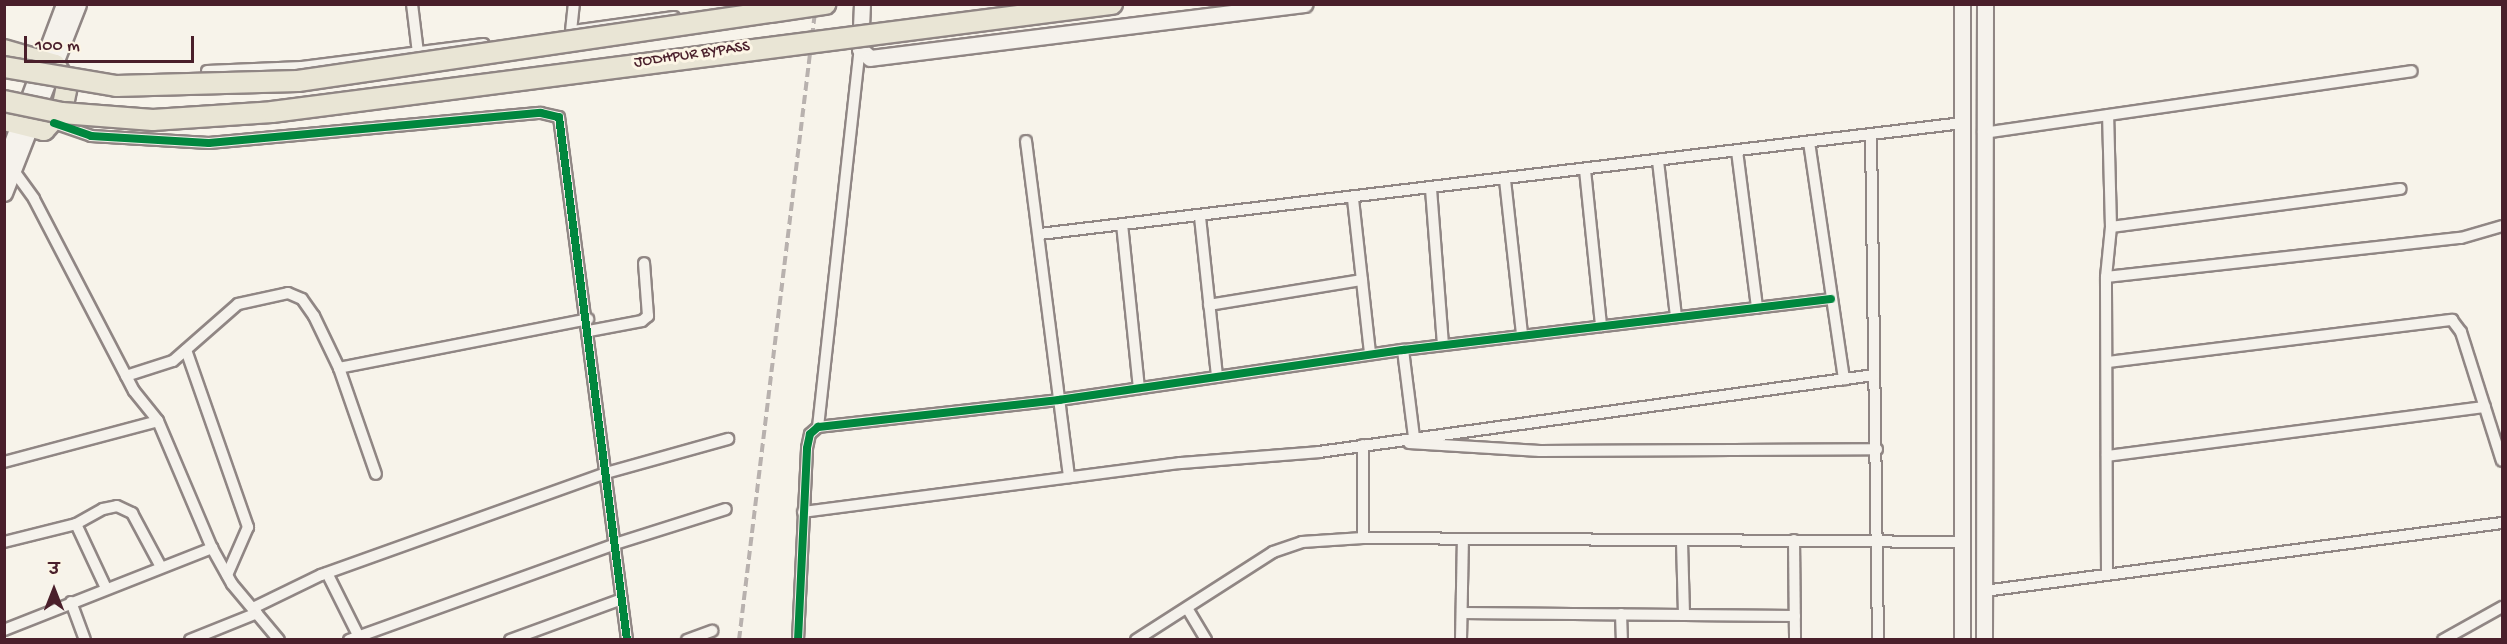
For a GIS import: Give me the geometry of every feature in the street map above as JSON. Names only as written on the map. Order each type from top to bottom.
[{"type":"highway","points":[[4,67],[116,86],[298,81],[825,4]]},
{"type":"highway","name":"JODHPUR BYPASS","points":[[4,101],[62,113],[153,120],[272,112],[1112,4]]},
{"type":"highway","points":[[4,50],[49,62],[67,86],[62,110],[54,123],[44,130],[18,125]]},
{"type":"street","points":[[49,62],[64,4]]},
{"type":"street","points":[[4,193],[18,125],[78,4]]},
{"type":"street","points":[[412,4],[418,53]]},
{"type":"street","points":[[571,31],[574,4]]},
{"type":"street","points":[[207,71],[302,67],[766,4]]},
{"type":"street","points":[[818,427],[860,49],[862,4]]},
{"type":"street","points":[[860,49],[870,58],[880,57],[1305,4]]},
{"type":"street","points":[[1962,4],[1962,639]]},
{"type":"street","points":[[1984,639],[1985,4]]},
{"type":"street","points":[[1983,133],[2412,70]]},
{"type":"street","points":[[54,123],[91,136],[209,143],[551,114],[559,117],[588,325],[627,639]]},
{"type":"street","points":[[2107,574],[2106,277],[2111,227],[2108,115]]},
{"type":"street","points":[[1040,234],[1353,199],[1963,123]]},
{"type":"street","points":[[1871,134],[1878,639]]},
{"type":"street","points":[[1026,141],[1040,234],[1069,477]]},
{"type":"street","points":[[1809,142],[1844,379]]},
{"type":"street","points":[[1737,151],[1757,308]]},
{"type":"street","points":[[1658,161],[1676,317]]},
{"type":"street","points":[[9,168],[34,199],[126,376],[158,421],[212,548],[227,574],[279,639]]},
{"type":"street","points":[[1585,170],[1601,326]]},
{"type":"street","points":[[1505,180],[1522,336]]},
{"type":"street","points":[[1431,189],[1443,345]]},
{"type":"street","points":[[2111,227],[2401,189]]},
{"type":"street","points":[[1353,199],[1370,354]]},
{"type":"street","points":[[1200,217],[1217,376]]},
{"type":"street","points":[[1122,224],[1139,388]]},
{"type":"street","points":[[2106,277],[2461,238],[2502,226]]},
{"type":"street","points":[[339,368],[588,325],[642,321],[648,316],[644,263]]},
{"type":"street","points":[[1209,304],[1362,280]]},
{"type":"street","points":[[126,376],[173,361],[238,304],[288,293],[302,299],[314,316],[339,368],[376,474]]},
{"type":"street","points":[[798,639],[807,448],[810,434],[818,427],[1059,400],[1370,354],[1831,299]]},
{"type":"street","points":[[2108,362],[2452,320],[2461,332],[2502,461]]},
{"type":"street","points":[[1403,350],[1414,437]]},
{"type":"street","points":[[186,351],[248,527],[227,574]]},
{"type":"street","points":[[803,512],[1069,477],[1363,445],[1874,375]]},
{"type":"street","points":[[2107,456],[2485,407]]},
{"type":"street","points":[[4,462],[158,421]]},
{"type":"street","points":[[190,639],[255,611],[327,573],[606,472],[728,439]]},
{"type":"street","points":[[1388,441],[1540,451],[1877,448]]},
{"type":"street","points":[[1363,445],[1363,538]]},
{"type":"street","points":[[4,543],[76,524],[103,508],[125,508],[132,513],[161,567]]},
{"type":"street","points":[[327,573],[354,637],[615,544],[726,509]]},
{"type":"street","points":[[1984,591],[2502,523]]},
{"type":"street","points":[[76,524],[106,588]]},
{"type":"street","points":[[1137,639],[1273,552],[1302,542],[1363,538],[1682,542],[1794,540],[1878,544],[1962,542]]},
{"type":"street","points":[[1461,639],[1463,540]]},
{"type":"street","points":[[1794,540],[1795,639]]},
{"type":"street","points":[[1682,542],[1684,613]]},
{"type":"street","points":[[4,630],[212,548]]},
{"type":"street","points":[[510,639],[622,598]]},
{"type":"street","points":[[71,602],[85,639]]},
{"type":"street","points":[[2443,639],[2502,607]]},
{"type":"street","points":[[1187,608],[1206,639]]},
{"type":"street","points":[[1462,613],[1684,613],[1795,616]]},
{"type":"street","points":[[1621,614],[1622,639]]},
{"type":"street","points":[[687,639],[712,631]]},
{"type":"railway","points":[[739,640],[816,4]]},
{"type":"cycle path","points":[[54,123],[91,136],[209,143],[541,113],[559,117],[627,640]]},
{"type":"cycle path","points":[[798,640],[807,448],[810,434],[818,427],[1059,400],[1403,350],[1831,299]]}]
